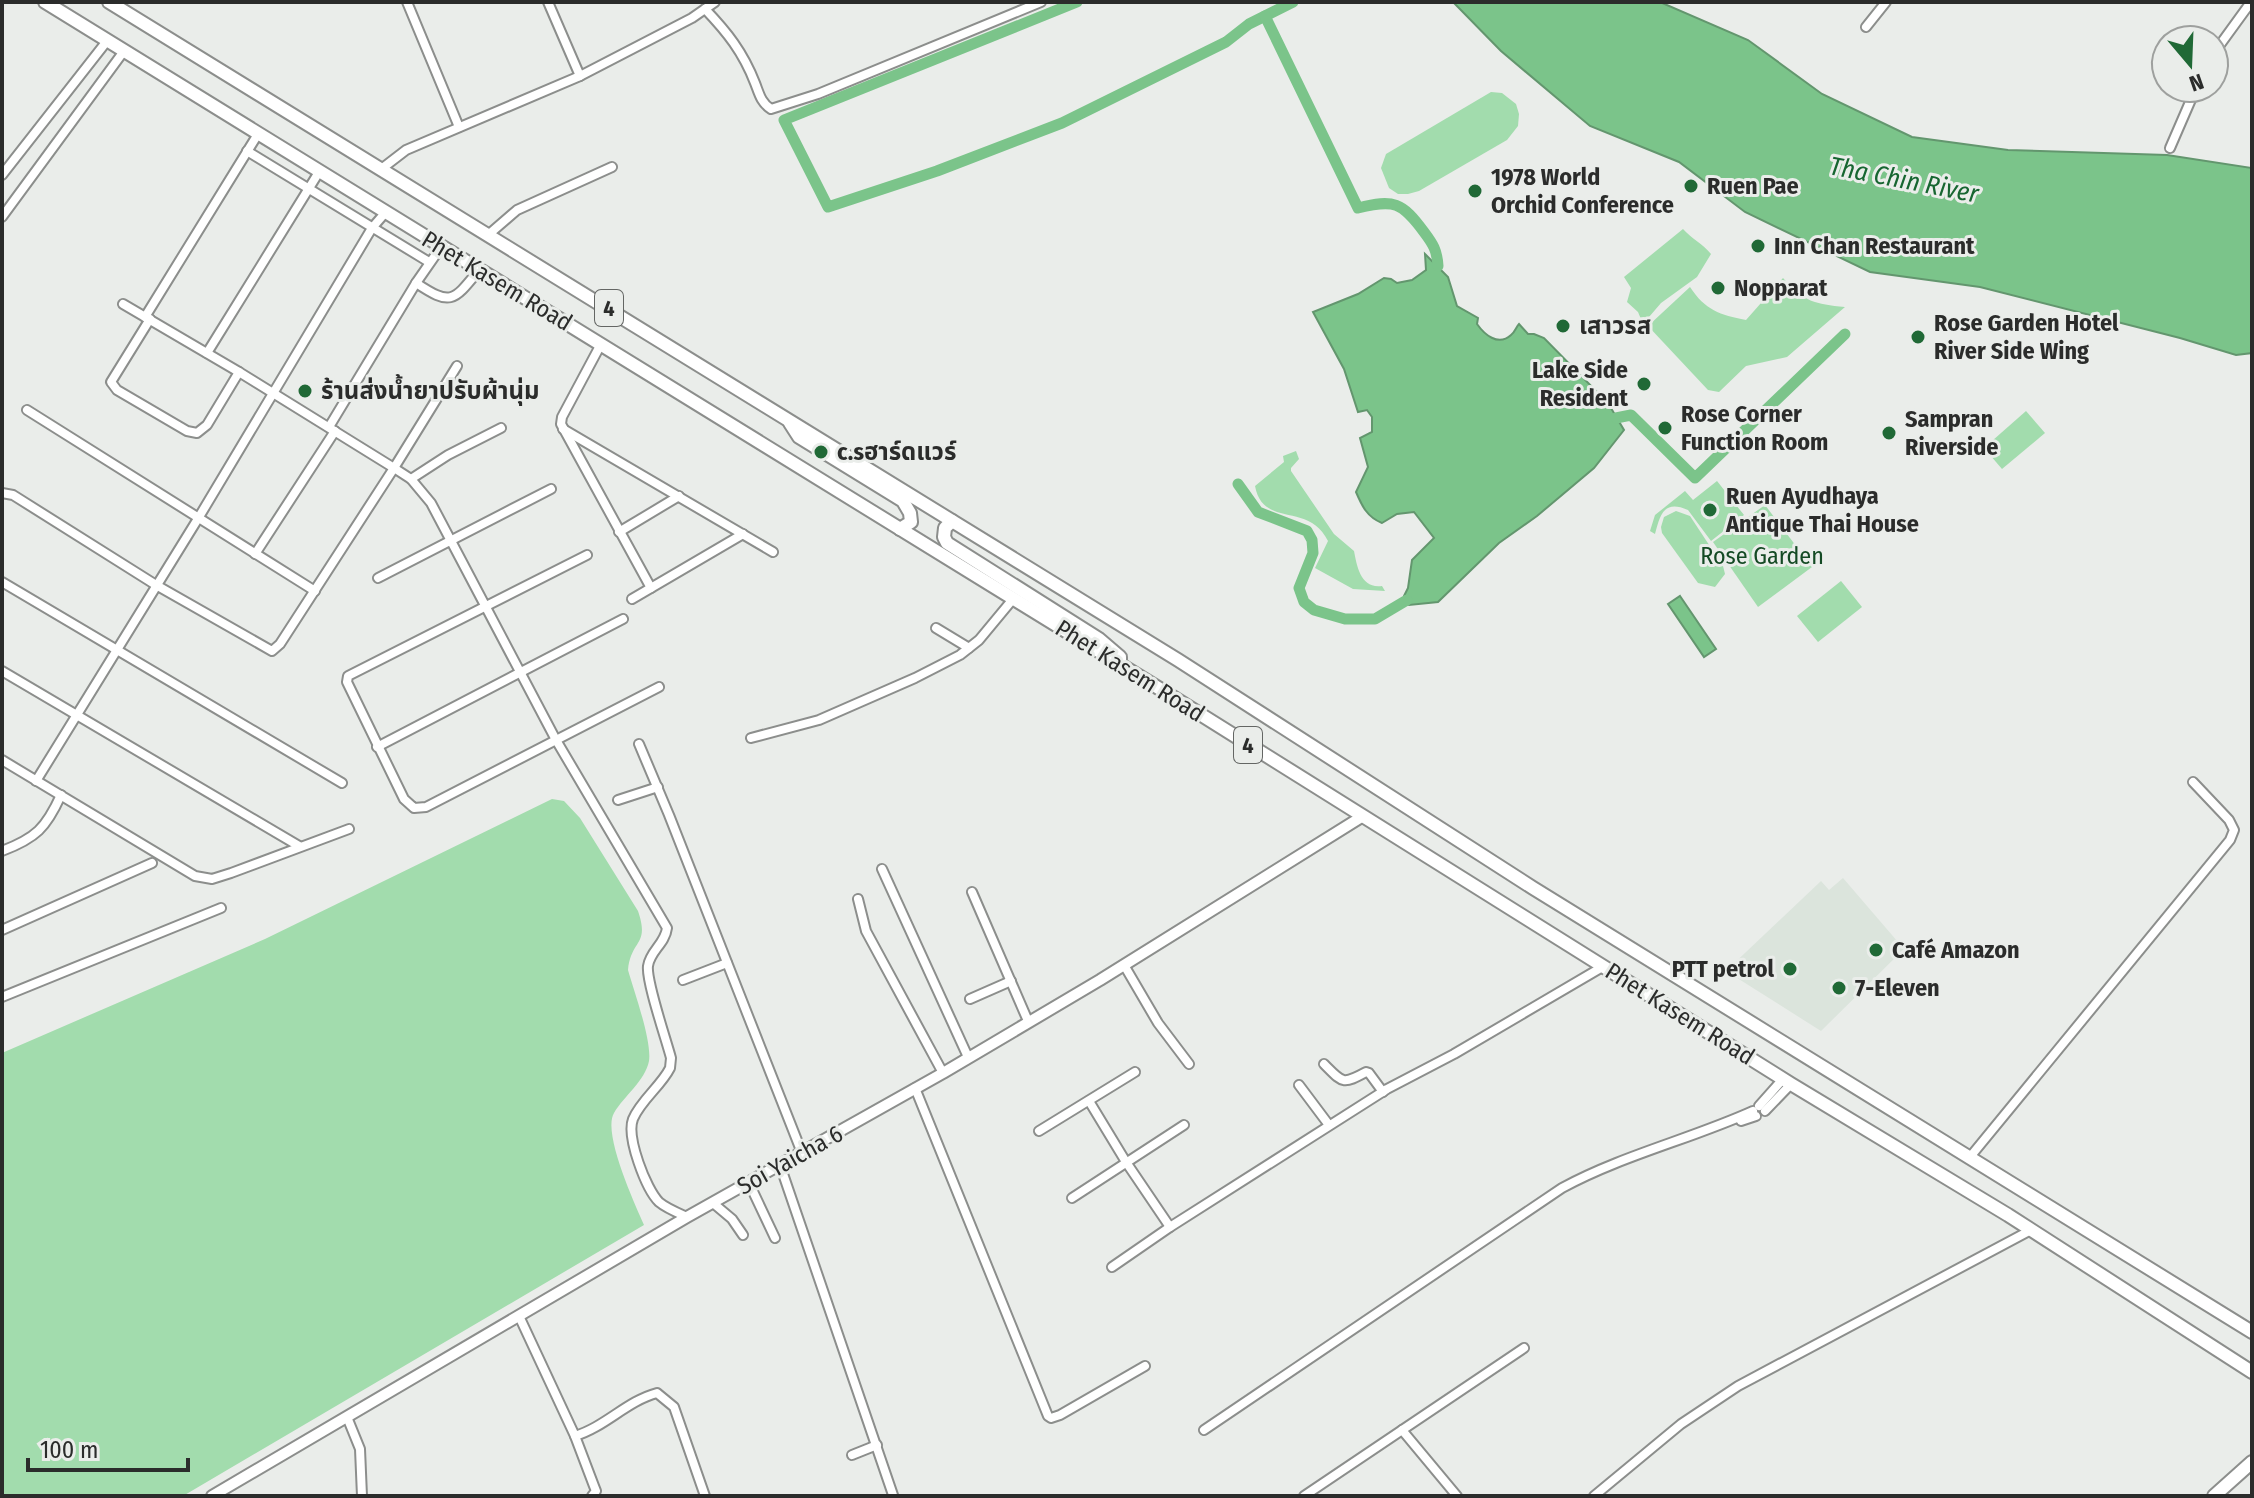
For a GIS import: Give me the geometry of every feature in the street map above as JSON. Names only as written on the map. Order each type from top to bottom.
[{"type":"main road","name":"Phet Kasem Road","points":[[45,2],[2031,1230],[2252,1372]]},
{"type":"main road","name":"Phet Kasem Road","points":[[109,2],[1178,660],[1533,888],[2252,1332]]},
{"type":"main road","points":[[790,420],[799,437],[903,501],[911,522],[900,529]]},
{"type":"main road","points":[[952,521],[945,528],[947,543],[1099,639],[1120,657],[1120,665]]},
{"type":"main road","points":[[2214,1496],[2252,1462]]},
{"type":"street","points":[[407,2],[459,127]]},
{"type":"street","points":[[548,2],[580,76]]},
{"type":"street","points":[[380,170],[406,150],[580,76],[692,18],[715,2]]},
{"type":"street","points":[[705,9],[734,39],[761,99],[771,109],[818,94],[1041,2]]},
{"type":"street","points":[[1866,27],[1886,2]]},
{"type":"street","points":[[2230,31],[2251,2]]},
{"type":"street","points":[[2,175],[107,41]]},
{"type":"street","points":[[2,217],[124,51]]},
{"type":"street","points":[[2170,148],[2189,104]]},
{"type":"street","points":[[239,372],[202,430],[197,433],[175,424],[112,386],[111,382],[258,134]]},
{"type":"street","points":[[247,151],[429,262]]},
{"type":"street","points":[[488,235],[517,210],[612,167]]},
{"type":"street","points":[[207,353],[319,172]]},
{"type":"street","points":[[36,781],[78,717],[372,228],[385,213]]},
{"type":"street","points":[[255,554],[416,283],[441,247]]},
{"type":"street","points":[[416,283],[439,298],[448,299],[464,289],[479,270]]},
{"type":"street","points":[[123,304],[332,429],[411,479],[424,491],[556,740],[667,928],[663,943],[653,954],[647,969],[671,1058],[670,1068],[633,1119],[631,1130],[653,1194],[661,1204],[687,1217]]},
{"type":"street","points":[[601,344],[562,417],[563,429],[651,588]]},
{"type":"street","points":[[2,493],[13,495],[156,585],[272,651],[280,644],[315,591],[457,366]]},
{"type":"street","points":[[27,410],[315,591]]},
{"type":"street","points":[[411,479],[448,455],[501,428]]},
{"type":"street","points":[[563,429],[773,552]]},
{"type":"street","points":[[378,578],[551,489]]},
{"type":"street","points":[[619,532],[679,496]]},
{"type":"street","points":[[632,599],[743,534]]},
{"type":"street","points":[[587,555],[348,676],[347,682],[404,799],[409,805],[420,809],[659,687]]},
{"type":"street","points":[[2,582],[342,783]]},
{"type":"street","points":[[751,738],[819,720],[915,678],[979,640],[1013,599]]},
{"type":"street","points":[[377,747],[623,619]]},
{"type":"street","points":[[936,628],[969,648]]},
{"type":"street","points":[[2,671],[299,846]]},
{"type":"street","points":[[639,744],[802,1153]]},
{"type":"street","points":[[2,760],[195,876],[212,879],[349,829]]},
{"type":"street","points":[[1970,1157],[2230,840],[2234,830],[2229,820],[2193,782]]},
{"type":"street","points":[[618,800],[658,787]]},
{"type":"street","points":[[2,851],[42,830],[50,821],[61,795]]},
{"type":"street","name":"Soi Yaicha 6","points":[[212,1496],[687,1217],[943,1073],[1363,816]]},
{"type":"street","points":[[2,930],[152,863]]},
{"type":"street","points":[[882,869],[968,1057]]},
{"type":"street","points":[[972,892],[1028,1021]]},
{"type":"street","points":[[858,899],[866,931],[943,1073]]},
{"type":"street","points":[[2,997],[221,908]]},
{"type":"street","points":[[683,980],[727,963]]},
{"type":"street","points":[[1124,965],[1158,1023],[1189,1064]]},
{"type":"street","points":[[1112,1267],[1329,1125],[1604,966]]},
{"type":"street","points":[[970,999],[1011,981]]},
{"type":"street","points":[[1324,1064],[1345,1082],[1369,1073],[1383,1092]]},
{"type":"street","points":[[1039,1131],[1135,1072]]},
{"type":"street","points":[[1204,1430],[1562,1188],[1597,1169],[1758,1111],[1787,1081]]},
{"type":"street","points":[[1299,1085],[1329,1125]]},
{"type":"street","points":[[915,1088],[1048,1416],[1060,1415],[1145,1366]]},
{"type":"street","points":[[1089,1101],[1170,1227]]},
{"type":"street","points":[[1072,1198],[1184,1125]]},
{"type":"street","points":[[780,1165],[893,1495]]},
{"type":"street","points":[[749,1183],[775,1238]]},
{"type":"street","points":[[713,1203],[732,1219],[743,1235]]},
{"type":"street","points":[[1594,1496],[1681,1424],[1738,1386],[2031,1230]]},
{"type":"street","points":[[519,1316],[575,1436],[596,1491],[592,1496]]},
{"type":"street","points":[[1304,1496],[1524,1348]]},
{"type":"street","points":[[575,1436],[594,1429],[644,1396],[657,1393],[674,1407],[705,1496]]},
{"type":"street","points":[[347,1417],[360,1449],[362,1496]]},
{"type":"street","points":[[1402,1430],[1457,1496]]},
{"type":"street","points":[[852,1455],[877,1445]]},
{"type":"shaded area","points":[[1843,878],[1904,949],[1821,1031],[1726,971],[1821,881],[1829,890]]},
{"type":"green space","points":[[1491,92],[1502,93],[1516,104],[1518,126],[1507,140],[1419,191],[1398,194],[1389,188],[1381,168],[1386,154]]},
{"type":"green space","points":[[1683,229],[1711,254],[1697,277],[1661,303],[1643,324],[1638,312],[1627,302],[1631,288],[1624,277]]},
{"type":"green space","points":[[1783,278],[1811,300],[1845,307],[1787,357],[1746,366],[1719,392],[1708,390],[1648,326],[1690,287],[1701,301],[1714,310],[1746,320]]},
{"type":"green space","points":[[2026,411],[2045,433],[2002,469],[1984,448]]},
{"type":"green space","points":[[1296,451],[1299,459],[1291,471],[1334,534],[1354,551],[1365,580],[1369,584],[1382,586],[1385,591],[1353,589],[1315,568],[1328,541],[1320,529],[1299,517],[1267,507],[1260,499],[1255,486],[1284,462],[1283,456]]},
{"type":"green space","points":[[1717,481],[1744,515],[1711,541],[1688,510],[1680,507],[1664,511],[1655,534],[1650,531],[1655,515],[1685,491],[1693,500]]},
{"type":"green space","name":"Rose Garden","points":[[1765,505],[1812,567],[1758,607],[1713,542]]},
{"type":"green space","points":[[1676,511],[1690,516],[1723,566],[1725,574],[1715,587],[1698,583],[1662,533],[1664,517]]},
{"type":"green space","points":[[1841,581],[1862,607],[1818,642],[1797,616]]},
{"type":"green space","points":[[552,799],[564,801],[580,818],[638,911],[641,922],[641,937],[628,970],[645,1029],[649,1061],[643,1075],[614,1113],[611,1123],[621,1169],[644,1225],[183,1496],[2,1496],[2,1053],[265,939]]},
{"type":"water","name":"Tha Chin River","points":[[1453,2],[1660,2],[1748,40],[1822,94],[1912,137],[2008,150],[2167,155],[2252,168],[2252,353],[2236,355],[1980,287],[1870,272],[1745,212],[1679,162],[1590,126],[1501,51]]},
{"type":"water","points":[[1425,254],[1448,277],[1457,306],[1478,318],[1477,324],[1483,332],[1501,340],[1511,335],[1519,324],[1528,334],[1544,338],[1608,403],[1624,430],[1594,468],[1499,543],[1438,602],[1409,605],[1404,596],[1412,560],[1434,538],[1414,512],[1397,514],[1382,523],[1369,514],[1360,502],[1356,492],[1368,467],[1360,438],[1372,432],[1372,417],[1367,410],[1358,412],[1344,369],[1313,312],[1358,294],[1384,278],[1397,283],[1412,280],[1426,270]]},
{"type":"water","points":[[1680,596],[1716,649],[1704,657],[1668,604]]},
{"type":"waterway","points":[[1077,2],[784,120],[828,207],[937,171],[1062,123],[1226,42],[1249,24],[1293,2]]},
{"type":"waterway","points":[[1265,16],[1358,208],[1389,204],[1403,209],[1432,244],[1438,266]]},
{"type":"waterway","points":[[1616,418],[1631,415],[1695,478],[1845,334]]},
{"type":"waterway","points":[[1238,484],[1258,512],[1307,531],[1312,540],[1313,553],[1299,588],[1304,602],[1314,610],[1345,619],[1375,619],[1407,600]]},
{"type":"place","name":"Ruen Pae","points":[[1691,186]]},
{"type":"place","name":"1978 World Orchid Conference","points":[[1475,191]]},
{"type":"place","name":"Inn Chan Restaurant","points":[[1758,246]]},
{"type":"place","name":"Nopparat","points":[[1718,288]]},
{"type":"place","name":"เสาวรส","points":[[1563,326]]},
{"type":"place","name":"Rose Garden Hotel River Side Wing","points":[[1918,337]]},
{"type":"place","name":"Lake Side Resident","points":[[1644,384]]},
{"type":"place","name":"ร้านส่งน้ำยาปรับผ้านุ่ม","points":[[305,391]]},
{"type":"place","name":"Rose Corner Function Room","points":[[1665,428]]},
{"type":"place","name":"Sampran Riverside","points":[[1889,433]]},
{"type":"place","name":"c.sฮาร์ดแวร์","points":[[821,452]]},
{"type":"place","name":"Ruen Ayudhaya Antique Thai House","points":[[1710,510]]},
{"type":"place","name":"Café Amazon","points":[[1876,950]]},
{"type":"place","name":"PTT petrol","points":[[1790,969]]},
{"type":"place","name":"7-Eleven","points":[[1839,988]]}]
